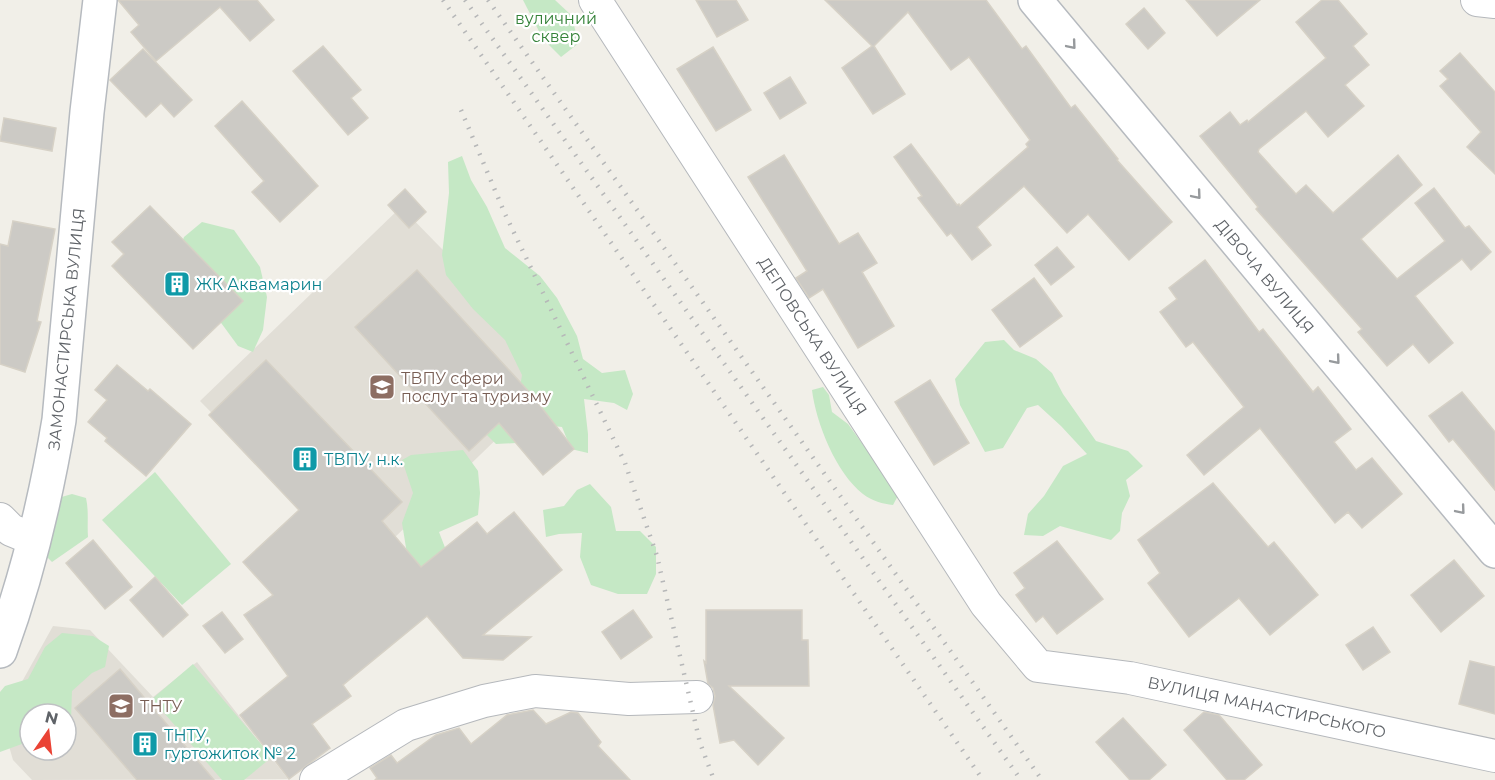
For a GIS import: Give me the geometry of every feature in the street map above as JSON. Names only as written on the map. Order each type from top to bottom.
[{"type":"main road","name":"ЗАМОНАСТИРСЬКА ВУЛИЦЯ","points":[[0,651],[16,606],[59,420],[86,124],[100,0]]},
{"type":"main road","name":"ДІВОЧА ВУЛИЦЯ","points":[[1035,0],[1495,551]]},
{"type":"street","name":"ДЕПОВСЬКА ВУЛИЦЯ","points":[[595,0],[986,604],[1038,666]]},
{"type":"street","points":[[1477,0],[1495,2]]},
{"type":"street","points":[[0,519],[11,530],[33,539]]},
{"type":"street","name":"ВУЛИЦЯ МАНАСТИРСЬКОГО","points":[[1038,666],[1131,678],[1495,756]]},
{"type":"street","points":[[316,780],[406,725],[484,701],[535,691],[629,699],[697,697]]},
{"type":"shaded area","name":"ТВПУ сфери послуг та туризму","points":[[401,207],[564,374],[363,568],[200,401]]},
{"type":"shaded area","name":"ТНТУ","points":[[53,626],[90,630],[153,697],[197,662],[288,779],[32,780],[13,760],[5,732],[14,696]]},
{"type":"green space","name":"вуличний сквер","points":[[523,0],[555,0],[571,15],[579,43],[561,57],[543,39]]},
{"type":"green space","points":[[462,156],[471,180],[487,207],[505,248],[540,276],[557,298],[577,336],[583,359],[602,373],[625,370],[633,394],[627,410],[614,403],[584,399],[588,453],[571,449],[562,427],[536,424],[516,443],[496,444],[484,432],[519,393],[522,375],[505,340],[473,309],[446,275],[442,255],[449,193],[448,162]]},
{"type":"green space","points":[[202,222],[234,230],[260,267],[267,297],[263,330],[253,352],[238,346],[219,320],[180,248],[184,237]]},
{"type":"green space","points":[[1004,340],[1014,350],[1036,359],[1052,373],[1063,394],[1096,441],[1128,451],[1143,466],[1126,480],[1130,496],[1122,513],[1120,531],[1111,540],[1060,526],[1043,536],[1024,535],[1028,514],[1044,496],[1063,466],[1087,454],[1038,405],[1027,408],[1003,448],[985,452],[960,405],[955,379],[985,342]]},
{"type":"green space","points":[[823,387],[829,395],[832,412],[848,424],[872,457],[891,474],[901,490],[893,505],[878,502],[863,494],[844,474],[836,461],[823,432],[814,403],[812,390]]},
{"type":"green space","points":[[463,450],[478,471],[480,493],[478,515],[439,532],[471,615],[408,560],[402,523],[413,493],[402,460],[411,455]]},
{"type":"green space","points":[[155,472],[231,564],[182,605],[102,520]]},
{"type":"green space","points":[[590,484],[611,507],[616,531],[640,531],[656,547],[656,574],[647,594],[618,594],[591,585],[580,557],[582,533],[546,537],[543,510],[564,506],[577,490]]},
{"type":"green space","points":[[72,494],[86,498],[88,537],[52,562],[44,554],[58,498]]},
{"type":"green space","points":[[62,633],[93,636],[109,646],[105,667],[92,673],[72,691],[72,702],[18,702],[18,745],[0,752],[0,692],[5,686],[28,679],[45,647]]},
{"type":"green space","points":[[193,664],[272,757],[244,780],[222,780],[152,699]]},
{"type":"building","points":[[118,0],[257,0],[274,20],[250,41],[220,7],[156,61],[131,32],[139,25]]},
{"type":"building","points":[[696,0],[736,0],[748,20],[717,37]]},
{"type":"building","points":[[825,0],[986,0],[1022,49],[1026,46],[1071,108],[1075,105],[1117,160],[1172,222],[1129,260],[1088,214],[1067,233],[1024,186],[977,227],[991,245],[972,260],[951,233],[947,236],[918,198],[922,196],[894,157],[911,144],[960,206],[1028,147],[1026,144],[1030,140],[969,57],[951,70],[908,12],[874,46],[905,94],[873,114],[842,68],[872,46]]},
{"type":"building","points":[[1186,0],[1260,0],[1217,36]]},
{"type":"building","points":[[1322,0],[1338,0],[1367,34],[1353,46],[1369,65],[1345,85],[1364,106],[1328,137],[1306,111],[1258,152],[1296,194],[1306,185],[1333,213],[1398,155],[1422,185],[1361,239],[1397,279],[1445,241],[1415,203],[1434,188],[1465,228],[1469,226],[1491,252],[1471,270],[1462,259],[1415,296],[1453,343],[1429,363],[1413,344],[1387,366],[1358,332],[1362,329],[1256,209],[1258,207],[1200,136],[1230,112],[1240,125],[1247,120],[1248,122],[1326,58],[1296,22]]},
{"type":"building","points":[[1144,8],[1165,33],[1148,49],[1126,24]]},
{"type":"building","points":[[323,46],[361,90],[351,98],[368,118],[348,135],[293,71]]},
{"type":"building","points":[[713,47],[751,110],[716,131],[677,69]]},
{"type":"building","points":[[143,49],[192,100],[174,117],[161,103],[146,117],[110,80]]},
{"type":"building","points":[[1460,53],[1495,92],[1495,174],[1467,147],[1481,132],[1440,86],[1448,79],[1440,71]]},
{"type":"building","points":[[790,77],[806,103],[780,119],[764,93]]},
{"type":"building","points":[[242,101],[318,186],[280,222],[252,192],[264,181],[215,126]]},
{"type":"building","points":[[4,118],[56,128],[52,151],[0,141]]},
{"type":"building","points":[[784,155],[839,244],[858,233],[877,263],[862,272],[894,326],[858,348],[823,289],[809,298],[796,278],[807,271],[748,177]]},
{"type":"building","points":[[405,189],[426,212],[409,228],[388,205]]},
{"type":"building","name":"ЖК Аквамарин","points":[[150,206],[243,301],[193,349],[112,266],[124,254],[112,242]]},
{"type":"building","points":[[13,221],[55,229],[37,321],[41,322],[25,372],[0,364],[0,244],[8,246]]},
{"type":"building","points":[[1057,247],[1074,267],[1051,285],[1035,265]]},
{"type":"building","points":[[1205,260],[1259,332],[1263,329],[1313,392],[1318,387],[1351,429],[1334,442],[1356,470],[1372,458],[1402,494],[1362,528],[1348,512],[1335,523],[1260,428],[1204,475],[1187,455],[1244,407],[1193,342],[1186,347],[1160,312],[1177,299],[1169,288]]},
{"type":"building","points":[[417,270],[531,394],[574,449],[543,475],[499,423],[469,451],[355,327]]},
{"type":"building","points":[[1034,278],[1062,316],[1020,347],[992,310]]},
{"type":"building","points":[[266,360],[402,502],[382,521],[421,567],[477,522],[487,534],[514,512],[562,570],[483,635],[531,637],[503,660],[463,658],[427,616],[343,685],[351,696],[312,724],[330,748],[289,779],[240,715],[288,676],[244,615],[273,595],[243,562],[299,510],[209,415]]},
{"type":"building","points":[[117,365],[148,391],[150,389],[191,424],[146,476],[105,441],[107,438],[88,422],[107,400],[95,390]]},
{"type":"building","points":[[930,380],[969,443],[934,465],[895,402]]},
{"type":"building","points":[[1462,392],[1495,432],[1495,490],[1453,439],[1449,442],[1429,416]]},
{"type":"building","points":[[1213,483],[1268,547],[1274,542],[1318,595],[1270,635],[1239,598],[1189,637],[1148,583],[1160,573],[1138,540]]},
{"type":"building","points":[[93,540],[132,587],[105,609],[66,563]]},
{"type":"building","points":[[1057,541],[1103,599],[1057,634],[1043,616],[1036,622],[1016,595],[1025,588],[1014,573]]},
{"type":"building","points":[[1454,560],[1484,596],[1441,632],[1411,595]]},
{"type":"building","points":[[155,577],[188,615],[163,637],[130,600]]},
{"type":"building","points":[[633,610],[652,637],[621,659],[602,632]]},
{"type":"building","points":[[706,610],[802,610],[802,640],[808,640],[809,686],[729,686],[784,738],[758,765],[734,740],[720,743],[713,705],[715,696],[713,688],[708,684],[704,661],[706,663]]},
{"type":"building","points":[[222,612],[243,639],[225,653],[203,626]]},
{"type":"building","points":[[1373,627],[1390,652],[1363,670],[1346,645]]},
{"type":"building","points":[[1470,661],[1495,667],[1495,714],[1459,704]]},
{"type":"building","name":"ТНТУ, гуртожиток № 2","points":[[120,669],[214,780],[137,780],[78,711],[78,705]]},
{"type":"building","points":[[533,710],[546,724],[571,712],[578,713],[601,742],[598,746],[630,780],[375,780],[377,778],[370,768],[391,755],[397,763],[436,735],[459,728],[471,744],[507,715]]},
{"type":"building","points":[[1204,712],[1219,715],[1262,765],[1244,780],[1227,780],[1184,730]]},
{"type":"building","points":[[1123,718],[1166,765],[1149,780],[1130,780],[1096,742]]},
{"type":"railway","points":[[443,0],[983,780]]},
{"type":"railway","points":[[465,0],[1021,780]]},
{"type":"railway","points":[[488,0],[1042,780]]},
{"type":"railway","points":[[461,110],[505,214],[625,463],[657,556],[700,743],[714,780]]},
{"type":"place","name":"ЖК Аквамарин","points":[[177,284]]},
{"type":"place","name":"ТВПУ сфери послуг та туризму","points":[[382,387]]},
{"type":"place","name":"ТВПУ, н.к.","points":[[305,459]]},
{"type":"place","name":"ТНТУ","points":[[121,706]]},
{"type":"place","name":"ТНТУ, гуртожиток № 2","points":[[145,744]]}]
